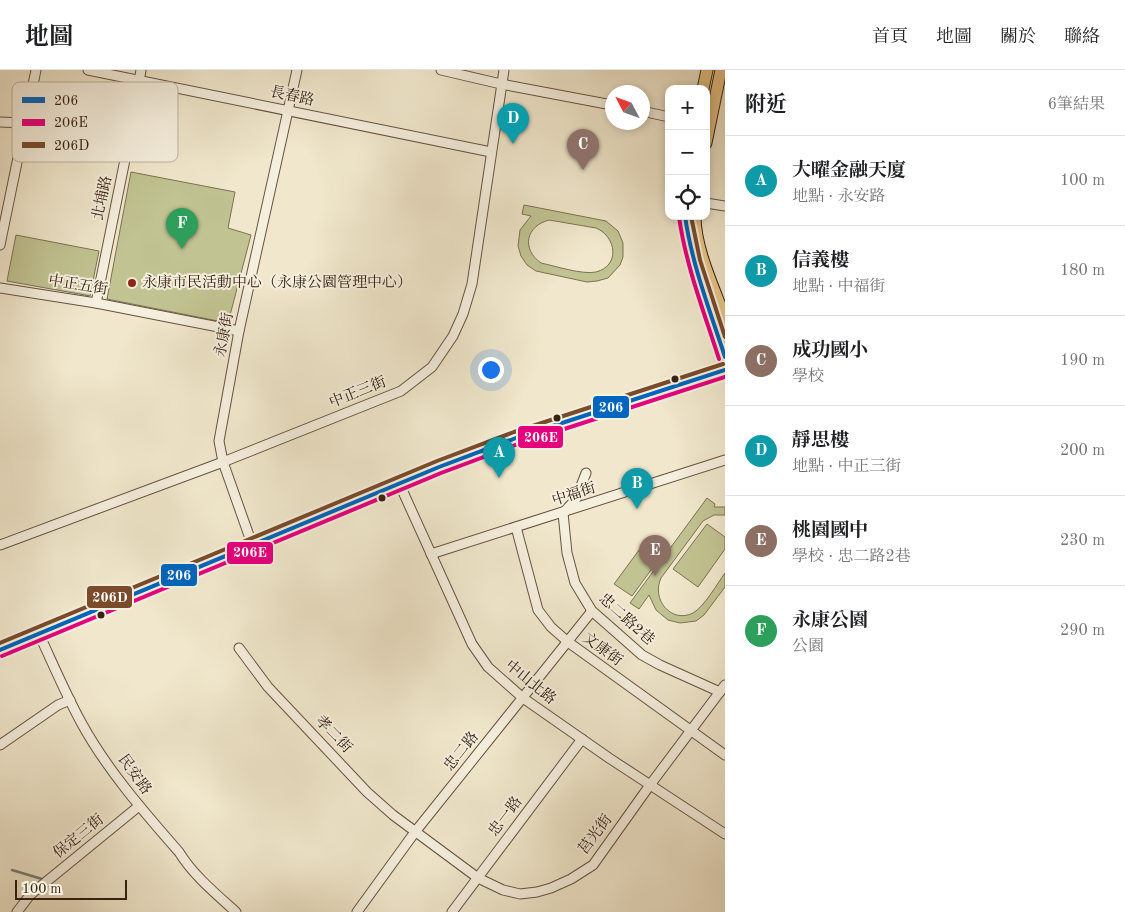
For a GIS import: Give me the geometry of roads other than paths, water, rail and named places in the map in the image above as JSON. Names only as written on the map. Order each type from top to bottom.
[{"type":"main road","points":[[704,85],[707,70]]},
{"type":"main road","points":[[709,130],[721,70]]},
{"type":"main road","points":[[686,220],[692,253],[725,357]]},
{"type":"main road","points":[[695,220],[703,257],[725,318]]},
{"type":"main road","points":[[0,650],[399,483],[516,438],[725,370]]},
{"type":"street","name":"長春路","points":[[88,70],[149,82]]},
{"type":"street","name":"北埔路","points":[[139,80],[141,70]]},
{"type":"street","name":"永康街","points":[[252,544],[222,462],[219,441],[239,331],[297,70]]},
{"type":"street","points":[[441,70],[501,84],[605,104]]},
{"type":"street","name":"中正三街","points":[[0,545],[222,462],[401,391],[432,367],[453,336],[463,314],[472,284],[504,70]]},
{"type":"street","name":"長春路","points":[[178,88],[491,152]]},
{"type":"street","points":[[650,113],[665,116]]},
{"type":"street","points":[[0,245],[17,162]]},
{"type":"street","name":"北埔路","points":[[96,303],[125,162]]},
{"type":"street","points":[[710,204],[725,206]]},
{"type":"street","name":"中正五街","points":[[0,288],[96,303],[239,331]]},
{"type":"street","name":"中福街","points":[[431,554],[725,460]]},
{"type":"street","points":[[563,513],[576,499],[586,473]]},
{"type":"street","name":"中山北路","points":[[399,483],[472,644],[488,667],[523,698],[725,834]]},
{"type":"street","name":"忠二路2巷","points":[[563,513],[567,552],[575,583],[592,611],[642,655],[660,665],[723,688]]},
{"type":"street","name":"文康街","points":[[516,527],[538,610],[551,627],[568,642],[725,756]]},
{"type":"street","name":"忠二路","points":[[357,912],[415,832],[592,611]]},
{"type":"street","name":"民安路","points":[[39,634],[82,724],[100,754],[139,806],[190,866],[217,896],[236,912]]},
{"type":"street","name":"孝二街","points":[[238,648],[268,687],[367,792],[415,832]]},
{"type":"street","name":"莒光街","points":[[415,832],[478,878],[503,890],[520,894],[537,892],[571,879],[593,865],[723,688]]},
{"type":"street","points":[[0,745],[58,705],[70,700]]},
{"type":"street","name":"忠一路","points":[[452,912],[582,739]]},
{"type":"street","name":"保定三街","points":[[17,912],[30,895],[139,806]]},
{"type":"waterway","points":[[12,870],[42,879]]},
{"type":"place","name":"靜思樓","points":[[513,144]]},
{"type":"place","name":"成功國小","points":[[583,170]]},
{"type":"place","name":"永康公園","points":[[182,249]]},
{"type":"place","name":"永康市民活動中心（永康公園管理中心）","points":[[132,283]]},
{"type":"place","name":"大曜金融天廈","points":[[499,478]]},
{"type":"place","name":"信義樓","points":[[637,509]]},
{"type":"place","name":"桃園國中","points":[[655,576]]}]
